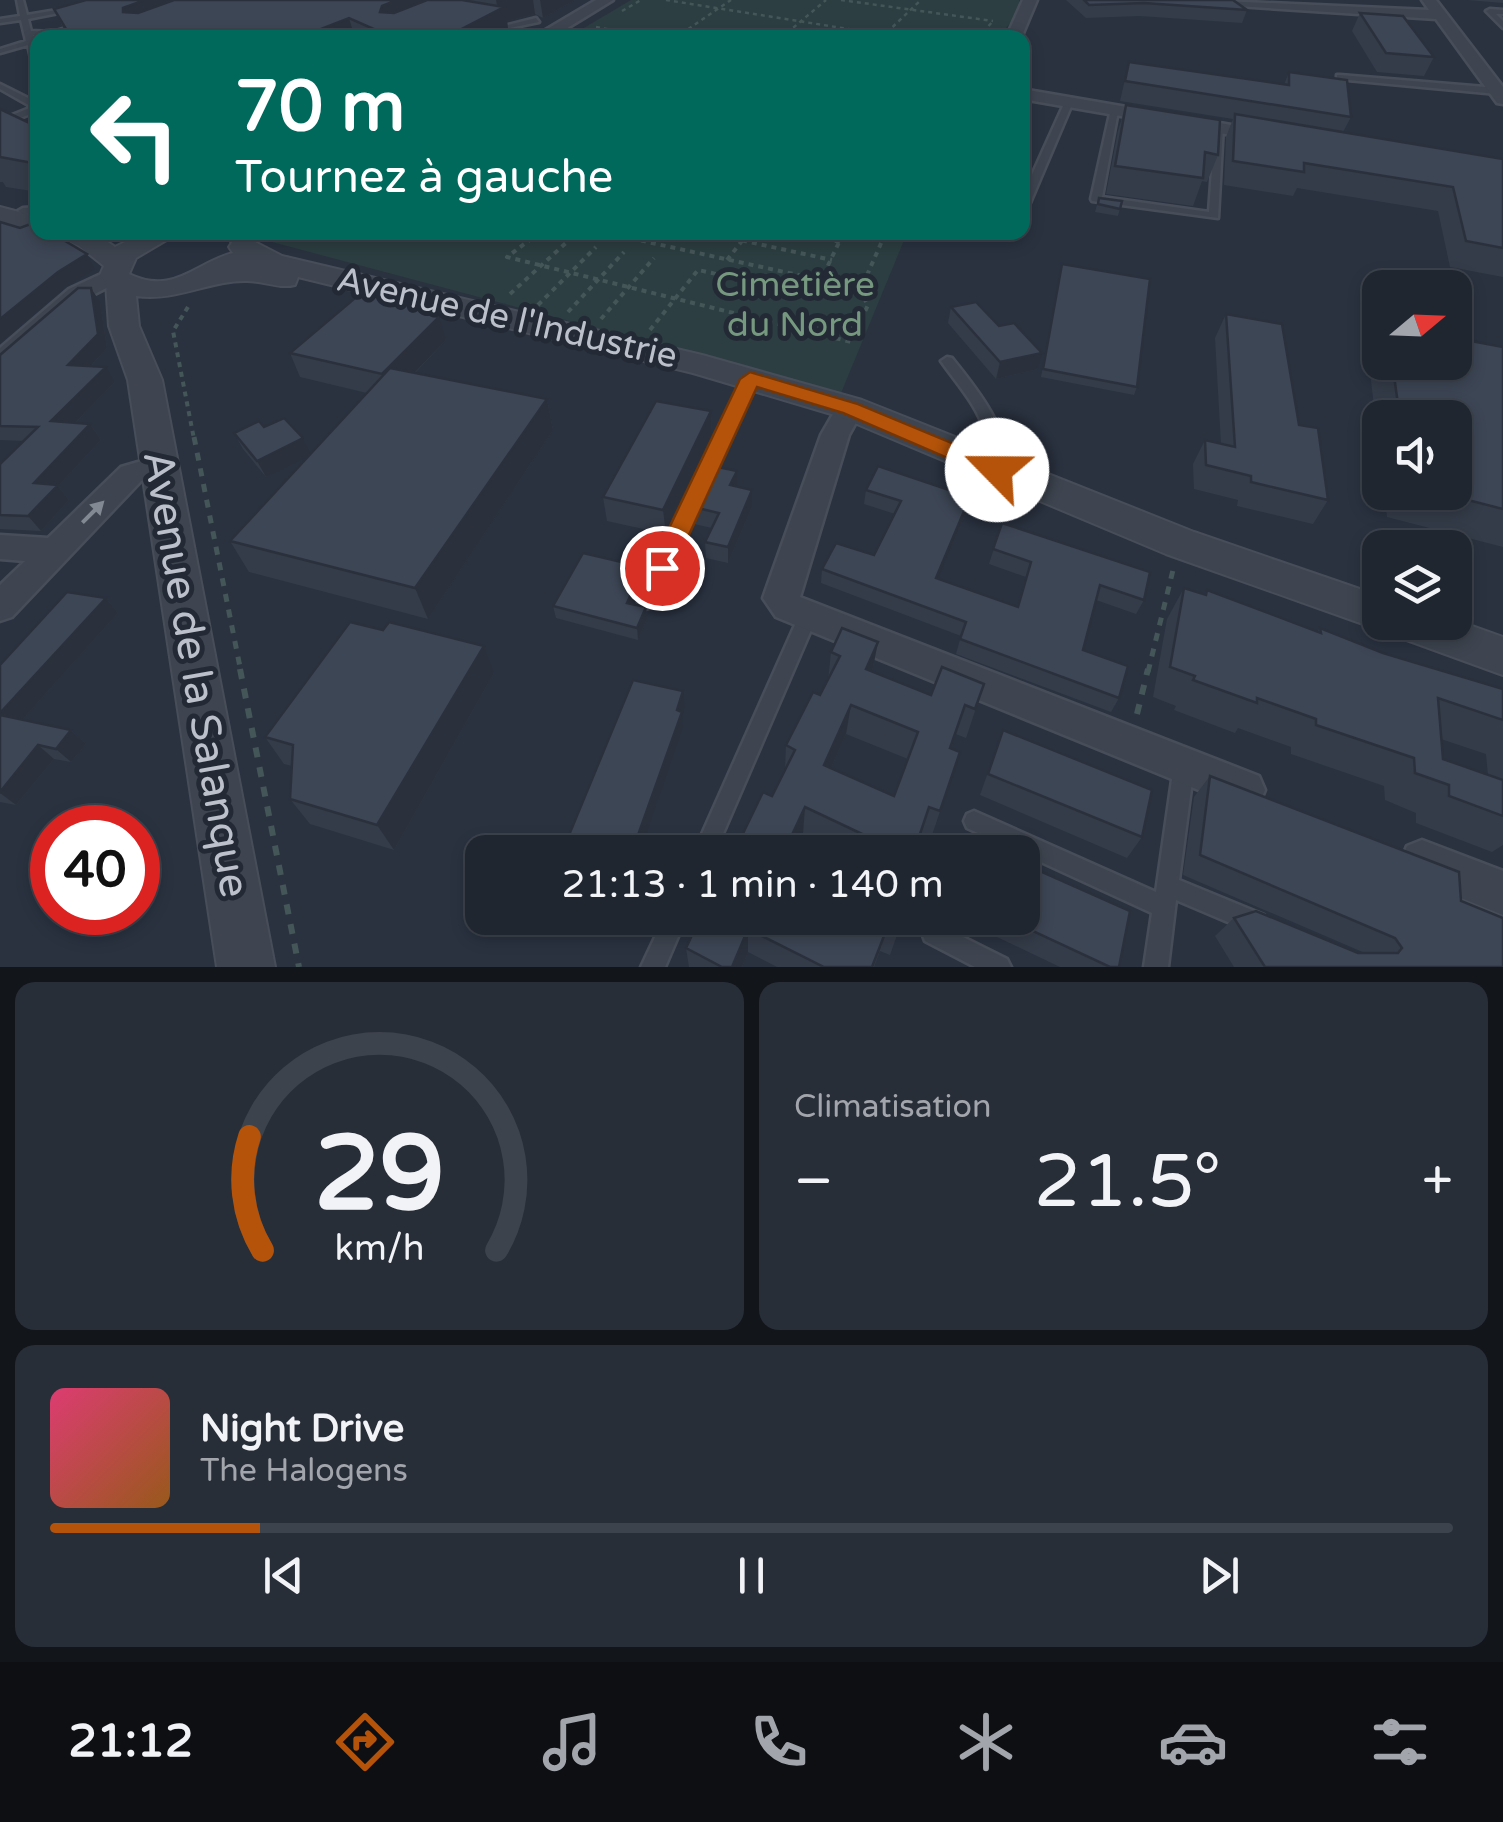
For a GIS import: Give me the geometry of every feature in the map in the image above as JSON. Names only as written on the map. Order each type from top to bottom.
[{"type":"street","points":[[553,30],[606,0]]},
{"type":"street","points":[[1017,30],[1030,0]]},
{"type":"street","points":[[1206,0],[1433,7],[1500,95]]},
{"type":"street","points":[[1030,96],[1112,118],[1219,135],[1295,140]]},
{"type":"street","points":[[89,240],[117,273]]},
{"type":"street","points":[[0,360],[78,294],[117,273],[136,245],[148,240]]},
{"type":"street","name":"Avenue de la Salanque","points":[[145,380],[149,321],[164,302],[206,278],[237,240]]},
{"type":"street","name":"Avenue de l'Industrie","points":[[243,240],[272,262],[604,341],[846,417],[997,470],[1180,543],[1362,607]]},
{"type":"street","name":"Avenue de l'Industrie","points":[[117,273],[151,290],[206,278],[268,275],[604,341]]},
{"type":"street","name":"Avenue de la Salanque","points":[[117,273],[124,326],[145,380],[246,967]]},
{"type":"street","points":[[846,417],[780,598],[788,608],[1273,801]]},
{"type":"street","points":[[0,607],[131,474],[159,466]]},
{"type":"street","points":[[0,547],[54,551]]},
{"type":"street","points":[[1458,640],[1503,656]]},
{"type":"street","points":[[1397,851],[1503,894]]},
{"type":"lane","points":[[20,0],[30,30]]},
{"type":"lane","points":[[53,0],[63,30]]},
{"type":"lane","points":[[0,21],[81,8]]},
{"type":"lane","points":[[74,30],[100,20]]},
{"type":"lane","points":[[500,28],[536,20]]},
{"type":"lane","points":[[481,25],[511,30]]},
{"type":"lane","points":[[0,52],[30,40]]},
{"type":"lane","points":[[1340,77],[1500,95]]},
{"type":"lane","points":[[1,87],[30,103]]},
{"type":"lane","points":[[1030,192],[1068,104]]},
{"type":"lane","points":[[5,121],[30,111]]},
{"type":"lane","points":[[1129,127],[1112,118],[1096,199],[1214,216],[1219,135],[1201,138]]},
{"type":"lane","points":[[5,121],[30,125]]},
{"type":"lane","points":[[947,361],[990,415],[996,437],[997,470]]},
{"type":"lane","points":[[646,602],[746,387]]},
{"type":"lane","points":[[711,835],[808,616]]},
{"type":"lane","points":[[1156,967],[1184,766]]},
{"type":"lane","points":[[974,820],[1166,896],[1273,930]]},
{"type":"lane","points":[[654,967],[668,935]]},
{"type":"lane","points":[[935,935],[999,967]]},
{"type":"path","points":[[666,0],[850,30]]},
{"type":"path","points":[[687,30],[732,0]]},
{"type":"path","points":[[790,30],[826,0]]},
{"type":"path","points":[[841,0],[993,21]]},
{"type":"path","points":[[889,30],[921,0]]},
{"type":"path","points":[[985,30],[1003,11]]},
{"type":"path","points":[[596,28],[608,30]]},
{"type":"path","points":[[530,240],[507,258],[852,342],[868,305],[860,291]]},
{"type":"path","points":[[638,240],[820,280],[840,242],[831,240]]},
{"type":"path","points":[[738,240],[832,260]]},
{"type":"path","points":[[860,291],[882,240]]},
{"type":"path","points":[[504,300],[568,241]]},
{"type":"path","points":[[727,260],[742,241]]},
{"type":"path","points":[[536,307],[596,247]]},
{"type":"path","points":[[565,315],[624,252]]},
{"type":"path","points":[[604,341],[628,288],[654,258]]},
{"type":"path","points":[[646,335],[698,270],[832,299],[860,291]]},
{"type":"path","points":[[206,278],[173,331],[299,967]]},
{"type":"path","points":[[1129,744],[1180,543]]},
{"type":"green space","points":[[631,0],[1019,0],[1019,13],[1004,30],[580,30]]},
{"type":"green space","name":"Cimetière du Nord","points":[[275,240],[904,240],[841,393],[272,242]]},
{"type":"building","points":[[86,0],[145,0],[123,8],[123,12],[138,13],[174,0],[397,0],[382,6],[380,12],[394,13],[427,0],[462,0],[504,7],[459,30],[376,30],[349,18],[318,30],[66,30],[54,9]]},
{"type":"building","points":[[1084,0],[1233,0],[1247,10],[1144,3],[1089,5]]},
{"type":"building","points":[[1360,13],[1403,16],[1434,57],[1386,53]]},
{"type":"building","points":[[1129,62],[1289,85],[1289,72],[1347,80],[1351,117],[1125,81]]},
{"type":"building","points":[[1126,105],[1220,120],[1218,155],[1205,152],[1203,178],[1115,166]]},
{"type":"building","points":[[0,109],[30,123],[30,163],[0,157]]},
{"type":"building","points":[[1235,114],[1503,159],[1503,248],[1466,241],[1453,187],[1304,163],[1304,172],[1233,161]]},
{"type":"building","points":[[1099,198],[1122,201],[1120,209],[1098,204]]},
{"type":"building","points":[[0,222],[20,228],[30,224],[30,240],[63,240],[87,254],[58,272],[0,319]]},
{"type":"building","points":[[1062,264],[1150,279],[1137,387],[1043,369]]},
{"type":"building","points":[[78,288],[91,288],[98,334],[68,365],[106,367],[51,421],[90,424],[34,483],[58,485],[28,516],[0,515],[0,464],[38,427],[0,426],[0,355]]},
{"type":"building","points":[[361,293],[432,309],[427,314],[439,317],[382,374],[290,353]]},
{"type":"building","points":[[976,302],[999,326],[1014,323],[1042,353],[1000,362],[951,307]]},
{"type":"building","points":[[1226,314],[1282,324],[1299,425],[1318,428],[1328,500],[1251,482],[1251,476],[1206,465],[1205,440],[1235,447]]},
{"type":"building","points":[[1472,341],[1503,347],[1503,509],[1472,501],[1472,400],[1397,400],[1395,380],[1472,380]]},
{"type":"building","points":[[390,368],[547,399],[415,588],[230,541]]},
{"type":"building","points":[[656,401],[711,411],[663,510],[603,497]]},
{"type":"building","points":[[284,418],[303,438],[257,461],[234,433],[259,421],[264,427]]},
{"type":"building","points":[[713,466],[737,471],[730,485],[752,490],[728,547],[705,542],[719,513],[693,507]]},
{"type":"building","points":[[878,466],[970,497],[936,578],[1018,607],[1031,562],[993,549],[1002,523],[1150,572],[1144,600],[1100,585],[1083,650],[1128,666],[1119,698],[960,639],[966,622],[822,569],[836,543],[874,555],[901,501],[866,490]]},
{"type":"building","points":[[583,553],[643,567],[627,603],[646,607],[637,628],[553,606]]},
{"type":"building","points":[[1184,588],[1206,595],[1207,590],[1321,633],[1320,628],[1383,653],[1503,689],[1503,720],[1438,698],[1443,759],[1503,780],[1503,816],[1449,796],[1449,785],[1415,773],[1414,758],[1316,725],[1316,719],[1257,698],[1257,703],[1193,680],[1195,676],[1170,667]]},
{"type":"building","points":[[67,592],[106,598],[0,713],[0,665]]},
{"type":"building","points":[[350,622],[383,630],[389,622],[484,646],[377,825],[290,799],[293,745],[265,737]]},
{"type":"building","points":[[842,628],[878,642],[866,669],[931,695],[942,667],[984,684],[975,709],[965,705],[950,748],[960,752],[940,811],[929,807],[920,835],[864,835],[805,807],[792,835],[742,835],[763,792],[772,796],[795,750],[786,745],[813,692],[820,695],[840,656],[831,652]],"holes":[[[851,705],[918,732],[894,796],[824,765]]]},
{"type":"building","points":[[633,680],[683,691],[677,710],[682,712],[638,835],[569,835]]},
{"type":"building","points":[[0,715],[71,730],[56,749],[38,745],[0,792]]},
{"type":"building","points":[[1003,730],[1152,790],[1142,837],[988,774]]},
{"type":"building","points":[[1210,776],[1459,872],[1461,901],[1503,918],[1503,967],[1265,967],[1234,918],[1256,911],[1358,953],[1398,953],[1402,948],[1395,938],[1200,855]]},
{"type":"building","points":[[1040,871],[1130,911],[1119,967],[1110,967],[1040,934]]},
{"type":"building","points":[[692,935],[745,935],[732,967],[722,967],[686,948]]},
{"type":"building","points":[[760,935],[884,935],[872,967],[824,967]]},
{"type":"route","points":[[662,568],[750,379],[850,408],[997,470]]}]
